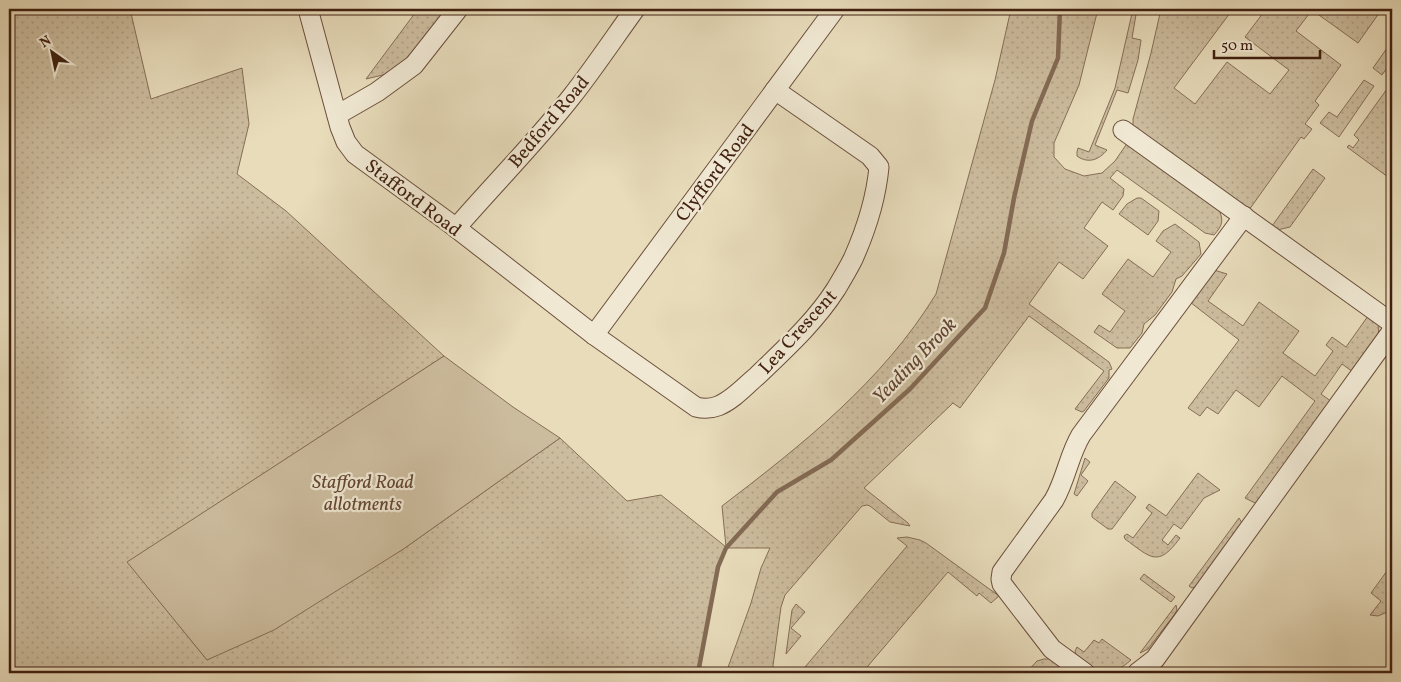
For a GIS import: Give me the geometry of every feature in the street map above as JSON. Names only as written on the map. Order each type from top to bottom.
[{"type":"street","name":"Stafford Road","points":[[308,9],[337,115],[346,142],[355,154],[456,228],[594,335]]},
{"type":"street","points":[[337,115],[377,92],[414,65],[458,9]]},
{"type":"street","name":"Bedford Road","points":[[456,228],[572,95],[635,9]]},
{"type":"street","name":"Clyfford Road","points":[[594,335],[835,9]]},
{"type":"street","name":"Lea Crescent","points":[[594,335],[696,407],[705,410],[719,406],[754,378],[791,343],[817,315],[832,295],[852,259],[863,233],[877,184],[879,167],[870,156],[775,90]]},
{"type":"street","points":[[1123,130],[1392,324]]},
{"type":"street","points":[[1085,673],[1052,649],[1002,584],[1002,572],[1054,500],[1060,489],[1075,445],[1081,435],[1244,216]]},
{"type":"street","points":[[1137,673],[1155,659],[1392,331]]},
{"type":"green space","points":[[9,9],[130,9],[151,99],[242,68],[249,124],[237,174],[286,211],[444,356],[128,562],[207,660],[402,550],[560,438],[627,501],[661,495],[726,547],[722,506],[782,459],[839,410],[891,355],[915,326],[936,294],[995,80],[1011,9],[1098,9],[1079,85],[1054,143],[1054,157],[1065,169],[1084,176],[1102,173],[1115,161],[1128,142],[1218,208],[1222,222],[1214,235],[1205,233],[1117,170],[1110,178],[1124,189],[1123,196],[1113,210],[1102,202],[1084,228],[1108,246],[1083,279],[1059,262],[1029,304],[1109,362],[1112,369],[1109,370],[1109,378],[1084,411],[1075,409],[1104,371],[1029,316],[960,408],[953,403],[864,488],[910,526],[890,522],[870,506],[862,506],[785,595],[781,607],[772,673],[726,673],[751,603],[761,568],[770,548],[726,548],[718,567],[698,673],[9,673]]},
{"type":"green space","points":[[418,9],[450,9],[404,67],[395,72],[366,79]]},
{"type":"green space","points":[[1133,9],[1137,9],[1132,38],[1141,40],[1138,60],[1128,93],[1117,90],[1095,145],[1107,150],[1093,160],[1085,160],[1077,156],[1078,148],[1089,152],[1115,88]]},
{"type":"green space","points":[[1161,9],[1233,9],[1174,88],[1195,104],[1227,62],[1270,94],[1289,70],[1245,37],[1266,9],[1382,9],[1358,43],[1312,10],[1296,31],[1341,65],[1315,101],[1319,105],[1305,124],[1312,129],[1304,139],[1301,137],[1249,210],[1133,126],[1133,119]]},
{"type":"green space","points":[[1392,41],[1392,61],[1382,75],[1373,68]]},
{"type":"green space","points":[[1364,80],[1374,86],[1339,137],[1320,123],[1329,112],[1337,117]]},
{"type":"green space","points":[[1392,82],[1392,180],[1347,147],[1349,145],[1353,148],[1359,140],[1354,135]]},
{"type":"green space","points":[[1313,169],[1325,178],[1290,227],[1277,230],[1272,226]]},
{"type":"green space","points":[[1137,198],[1141,198],[1159,211],[1158,221],[1148,235],[1119,214],[1127,204]]},
{"type":"green space","points":[[1175,224],[1199,242],[1201,254],[1182,276],[1176,279],[1172,292],[1155,315],[1144,324],[1142,333],[1130,348],[1117,348],[1094,332],[1099,325],[1110,332],[1125,311],[1102,294],[1128,259],[1153,277],[1171,252],[1156,241],[1163,231]]},
{"type":"green space","points":[[1214,270],[1227,274],[1208,301],[1243,326],[1259,302],[1299,331],[1283,353],[1315,376],[1333,351],[1326,345],[1332,337],[1346,347],[1368,316],[1379,324],[1378,339],[1353,372],[1342,364],[1321,394],[1332,402],[1260,502],[1255,503],[1245,498],[1315,401],[1282,376],[1259,407],[1236,390],[1218,414],[1207,407],[1200,416],[1188,408],[1239,340],[1190,302]]},
{"type":"green space","name":"Stafford Road allotments","points":[[444,356],[513,407],[560,438],[402,550],[274,630],[207,660],[127,562]]},
{"type":"green space","points":[[1085,458],[1090,462],[1081,475],[1088,481],[1077,496],[1074,494]]},
{"type":"green space","points":[[1198,473],[1220,490],[1204,498],[1181,529],[1174,524],[1162,540],[1168,545],[1176,535],[1180,538],[1166,553],[1160,557],[1148,555],[1125,539],[1124,536],[1127,534],[1133,538],[1152,513],[1146,508],[1149,504],[1166,516]]},
{"type":"green space","points":[[1115,481],[1136,497],[1112,529],[1108,529],[1092,517],[1092,513]]},
{"type":"green space","points":[[1239,518],[1242,523],[1199,586],[1192,588],[1189,586]]},
{"type":"green space","points":[[907,537],[926,543],[999,596],[991,603],[979,593],[977,596],[948,572],[862,673],[800,673],[907,546],[897,538]]},
{"type":"green space","points":[[1392,564],[1392,610],[1378,616],[1370,615],[1381,601],[1371,593]]},
{"type":"green space","points":[[1144,574],[1175,597],[1171,602],[1140,579]]},
{"type":"green space","points":[[796,604],[805,612],[791,628],[801,636],[786,654],[792,610]]},
{"type":"green space","points":[[1176,605],[1177,610],[1174,615],[1148,649],[1140,653]]},
{"type":"green space","points":[[1102,639],[1131,660],[1116,670],[1104,671],[1100,669],[1097,672],[1077,658],[1075,651],[1077,647],[1084,652],[1094,640],[1099,643]]},
{"type":"green space","points":[[1050,659],[1069,673],[1026,673],[1037,661]]},
{"type":"waterway","name":"Yeading Brook","points":[[698,673],[718,567],[726,548],[777,492],[831,460],[910,389],[985,308],[1004,253],[1014,198],[1032,121],[1058,58],[1060,9]]}]
